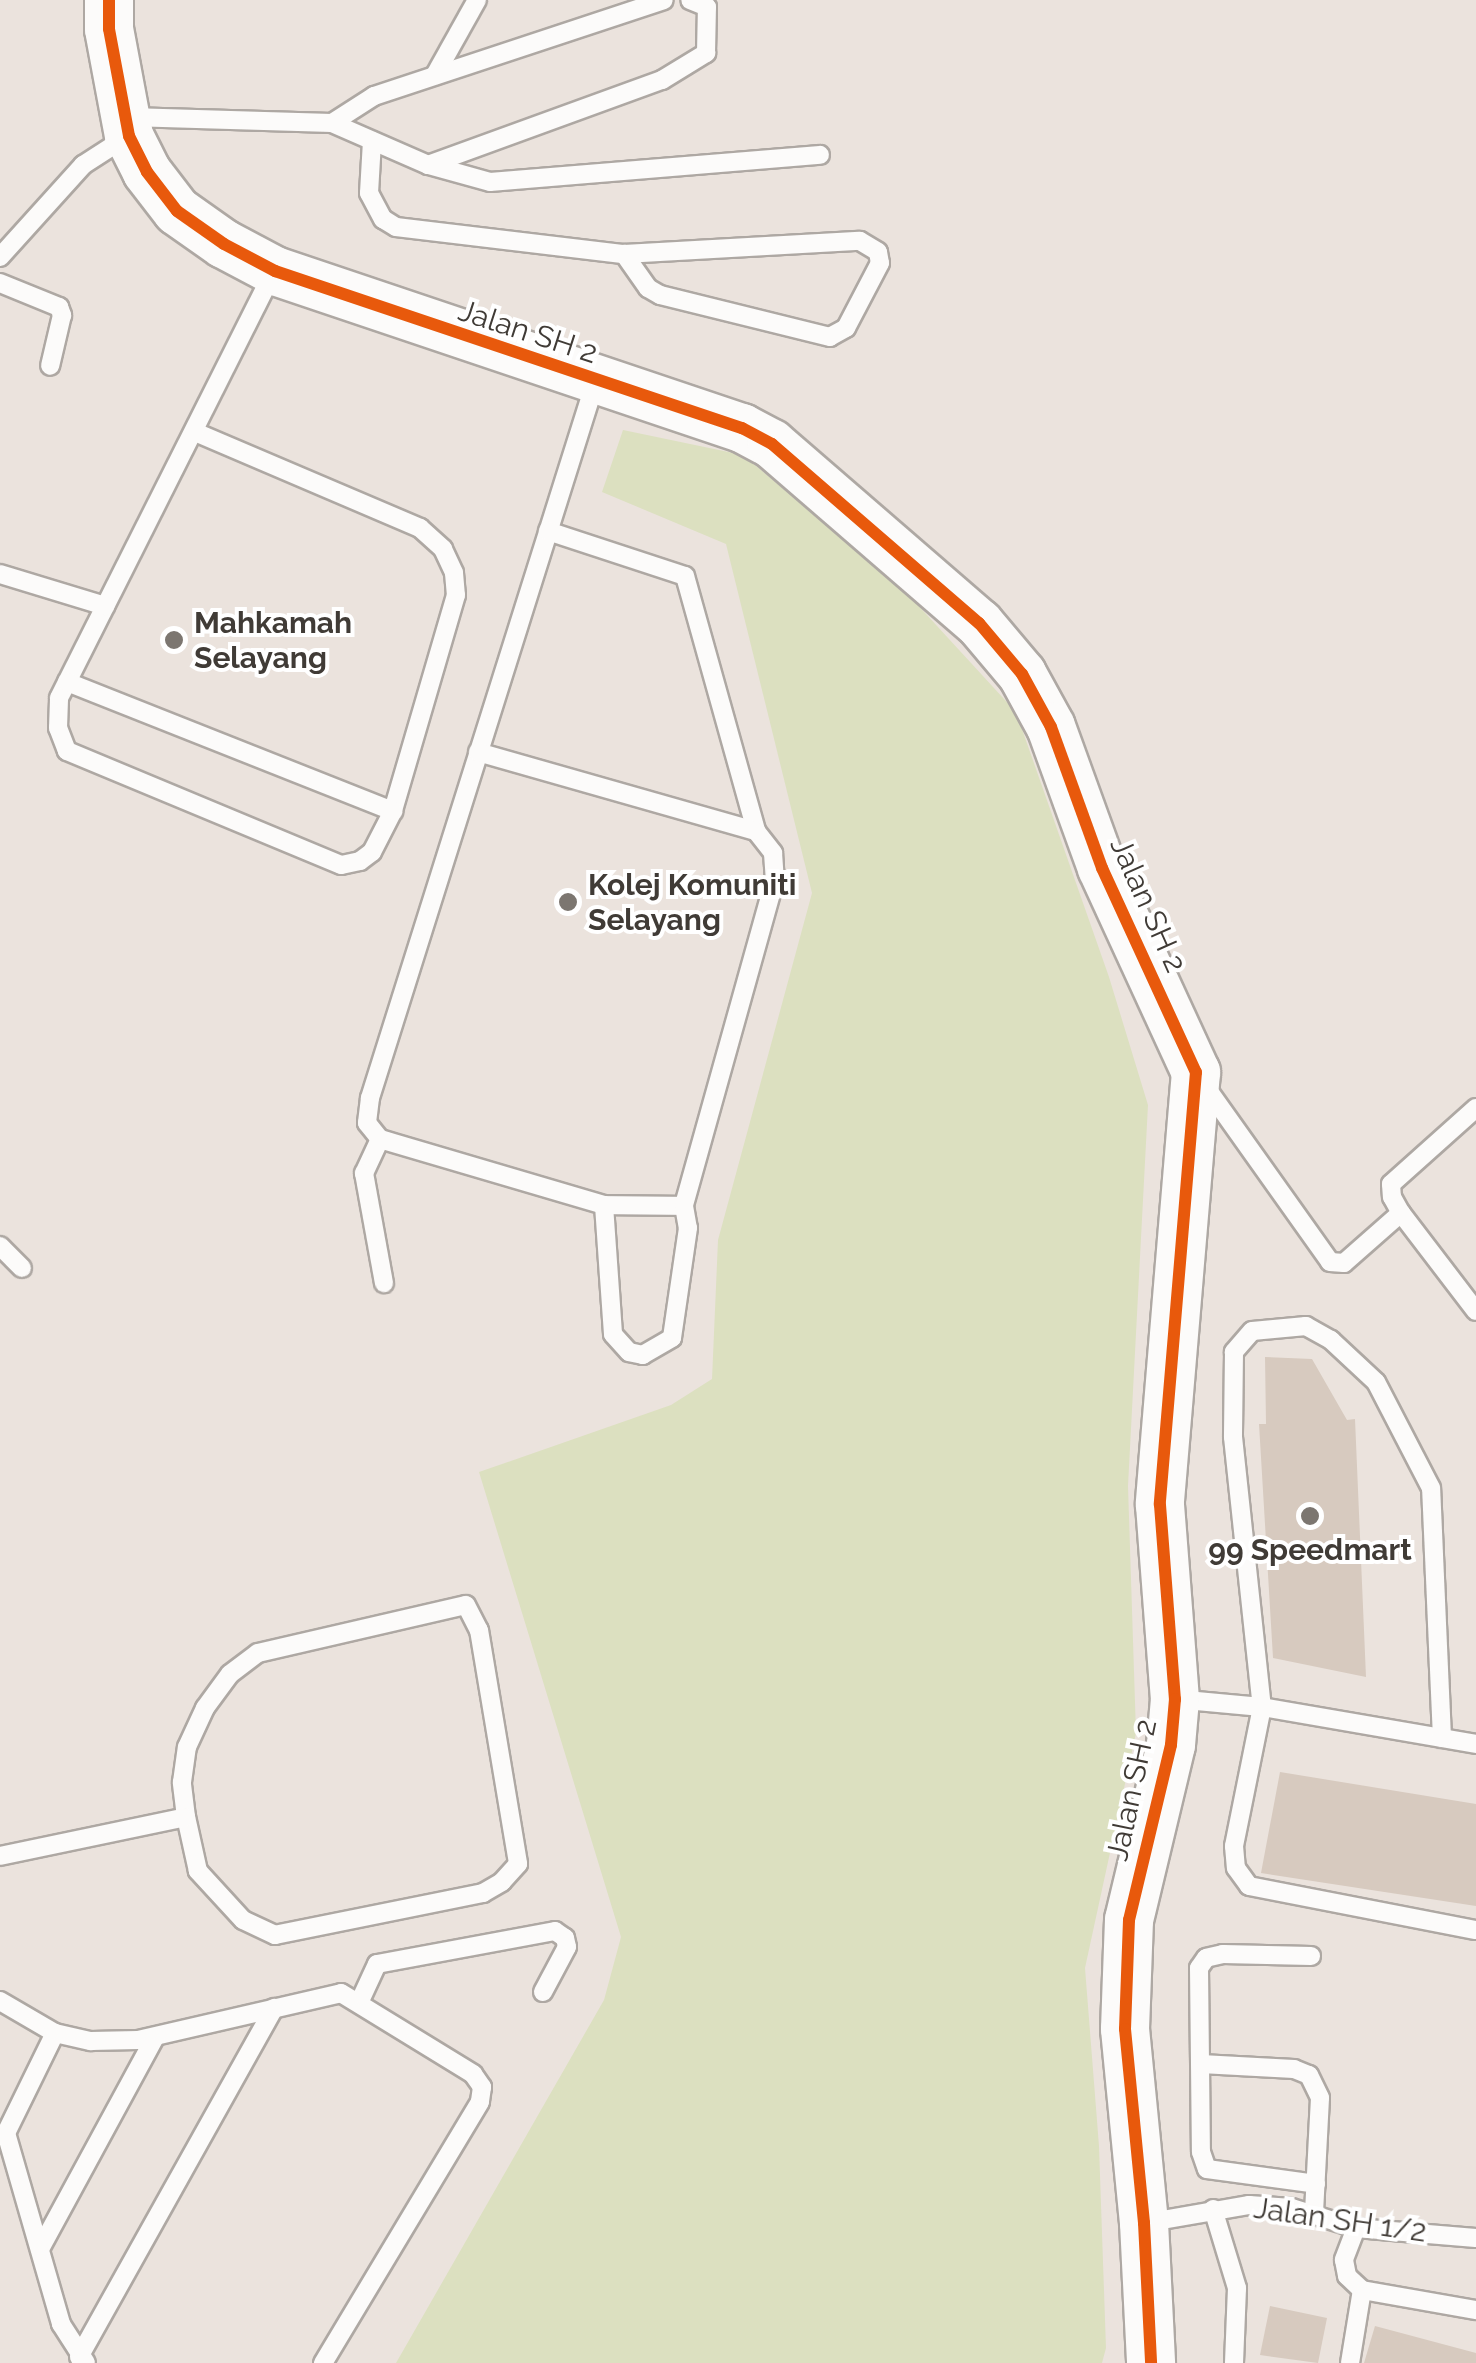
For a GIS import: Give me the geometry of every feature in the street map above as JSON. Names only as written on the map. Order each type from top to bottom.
[{"type":"street","name":"Jalan SH 2","points":[[109,0],[126,126],[147,172],[177,211],[224,244],[275,271],[742,428],[772,444],[980,623],[1022,674],[1050,727],[1102,868],[1196,1072],[1160,1505],[1175,1699],[1171,1745],[1129,1920],[1125,2029],[1144,2223],[1151,2363]]},
{"type":"lane","points":[[435,75],[477,0]]},
{"type":"lane","points":[[332,124],[374,96],[664,0]]},
{"type":"lane","points":[[428,165],[662,80],[706,53],[707,7],[690,0]]},
{"type":"lane","points":[[0,257],[82,165],[126,126],[332,124],[428,165],[490,182],[820,156]]},
{"type":"lane","points":[[372,140],[369,193],[383,219],[396,227],[624,254],[860,241],[878,252],[880,263],[846,328],[830,337],[660,295],[648,288],[624,254]]},
{"type":"lane","points":[[195,432],[420,528],[443,549],[454,573],[456,595],[393,811],[372,852],[360,861],[342,865],[67,751],[58,728],[59,698],[66,682],[275,271]]},
{"type":"lane","points":[[0,283],[60,306],[62,315],[50,366]]},
{"type":"lane","points":[[596,380],[370,1098],[367,1123],[380,1139],[604,1205],[684,1206]]},
{"type":"lane","points":[[548,531],[685,576],[756,832],[773,853],[776,879],[684,1206],[688,1228],[672,1338],[643,1355],[629,1352],[613,1334],[604,1205]]},
{"type":"lane","points":[[0,574],[105,606]]},
{"type":"lane","points":[[66,682],[393,811]]},
{"type":"lane","points":[[478,752],[756,832]]},
{"type":"lane","points":[[1196,1072],[1330,1262],[1344,1263],[1401,1213]]},
{"type":"lane","points":[[1476,1108],[1391,1184],[1392,1197],[1401,1213],[1476,1311]]},
{"type":"lane","points":[[380,1139],[364,1173],[384,1284]]},
{"type":"lane","points":[[0,1246],[22,1268]]},
{"type":"lane","points":[[1442,1738],[1430,1488],[1376,1382],[1332,1340],[1306,1326],[1252,1331],[1234,1352],[1233,1437],[1262,1706],[1234,1846],[1236,1868],[1250,1886],[1476,1930]]},
{"type":"lane","points":[[466,1605],[475,1614],[516,1838],[518,1864],[502,1882],[483,1893],[275,1934],[243,1920],[198,1871],[186,1817],[182,1782],[193,1734],[205,1708],[230,1674],[258,1653],[466,1605]]},
{"type":"lane","points":[[1175,1699],[1262,1706],[1476,1744]]},
{"type":"lane","points":[[0,1856],[186,1817]]},
{"type":"lane","points":[[359,2003],[377,1964],[555,1931],[565,1938],[567,1947],[543,1992]]},
{"type":"lane","points":[[1311,1956],[1223,1954],[1206,1958],[1199,1968],[1202,2152],[1207,2169],[1316,2184]]},
{"type":"lane","points":[[0,2001],[55,2033],[92,2041],[155,2037],[341,1993],[473,2074],[482,2088],[480,2102],[324,2363]]},
{"type":"lane","points":[[82,2360],[274,2008]]},
{"type":"lane","points":[[55,2033],[6,2133],[61,2324],[82,2360]]},
{"type":"lane","points":[[40,2250],[155,2037]]},
{"type":"lane","points":[[1201,2064],[1294,2069],[1309,2075],[1320,2098],[1314,2214]]},
{"type":"lane","name":"Jalan SH 1/2","points":[[1144,2223],[1249,2205],[1314,2214],[1356,2228],[1476,2238]]},
{"type":"lane","points":[[1212,2209],[1236,2288],[1234,2363]]},
{"type":"lane","points":[[1356,2228],[1344,2260],[1348,2276],[1362,2290],[1476,2310]]},
{"type":"lane","points":[[1350,2363],[1362,2290]]},
{"type":"green space","points":[[623,430],[743,455],[904,590],[1016,712],[1109,977],[1148,1105],[1128,1486],[1136,1733],[1085,1968],[1099,2146],[1106,2348],[1102,2363],[396,2363],[604,2000],[621,1937],[479,1472],[671,1405],[712,1379],[718,1240],[812,893],[726,544],[602,492]]},
{"type":"building","points":[[1265,1357],[1312,1359],[1347,1420],[1355,1419],[1366,1677],[1273,1658],[1259,1424],[1266,1424]]},
{"type":"building","points":[[1280,1772],[1476,1804],[1476,1906],[1261,1873]]},
{"type":"building","points":[[1270,2306],[1327,2318],[1318,2363],[1260,2355]]},
{"type":"building","points":[[1375,2326],[1476,2353],[1476,2363],[1364,2363]]},
{"type":"cycle path","points":[[109,0],[109,29],[129,136],[147,172],[177,211],[224,244],[275,271],[742,428],[772,444],[979,623],[1022,674],[1051,727],[1102,868],[1196,1072],[1160,1505],[1175,1699],[1171,1745],[1129,1920],[1125,2029],[1144,2223],[1151,2363]]},
{"type":"place","name":"Mahkamah Selayang","points":[[174,640]]},
{"type":"place","name":"Kolej Komuniti Selayang","points":[[568,902]]},
{"type":"place","name":"99 Speedmart","points":[[1310,1516]]}]
